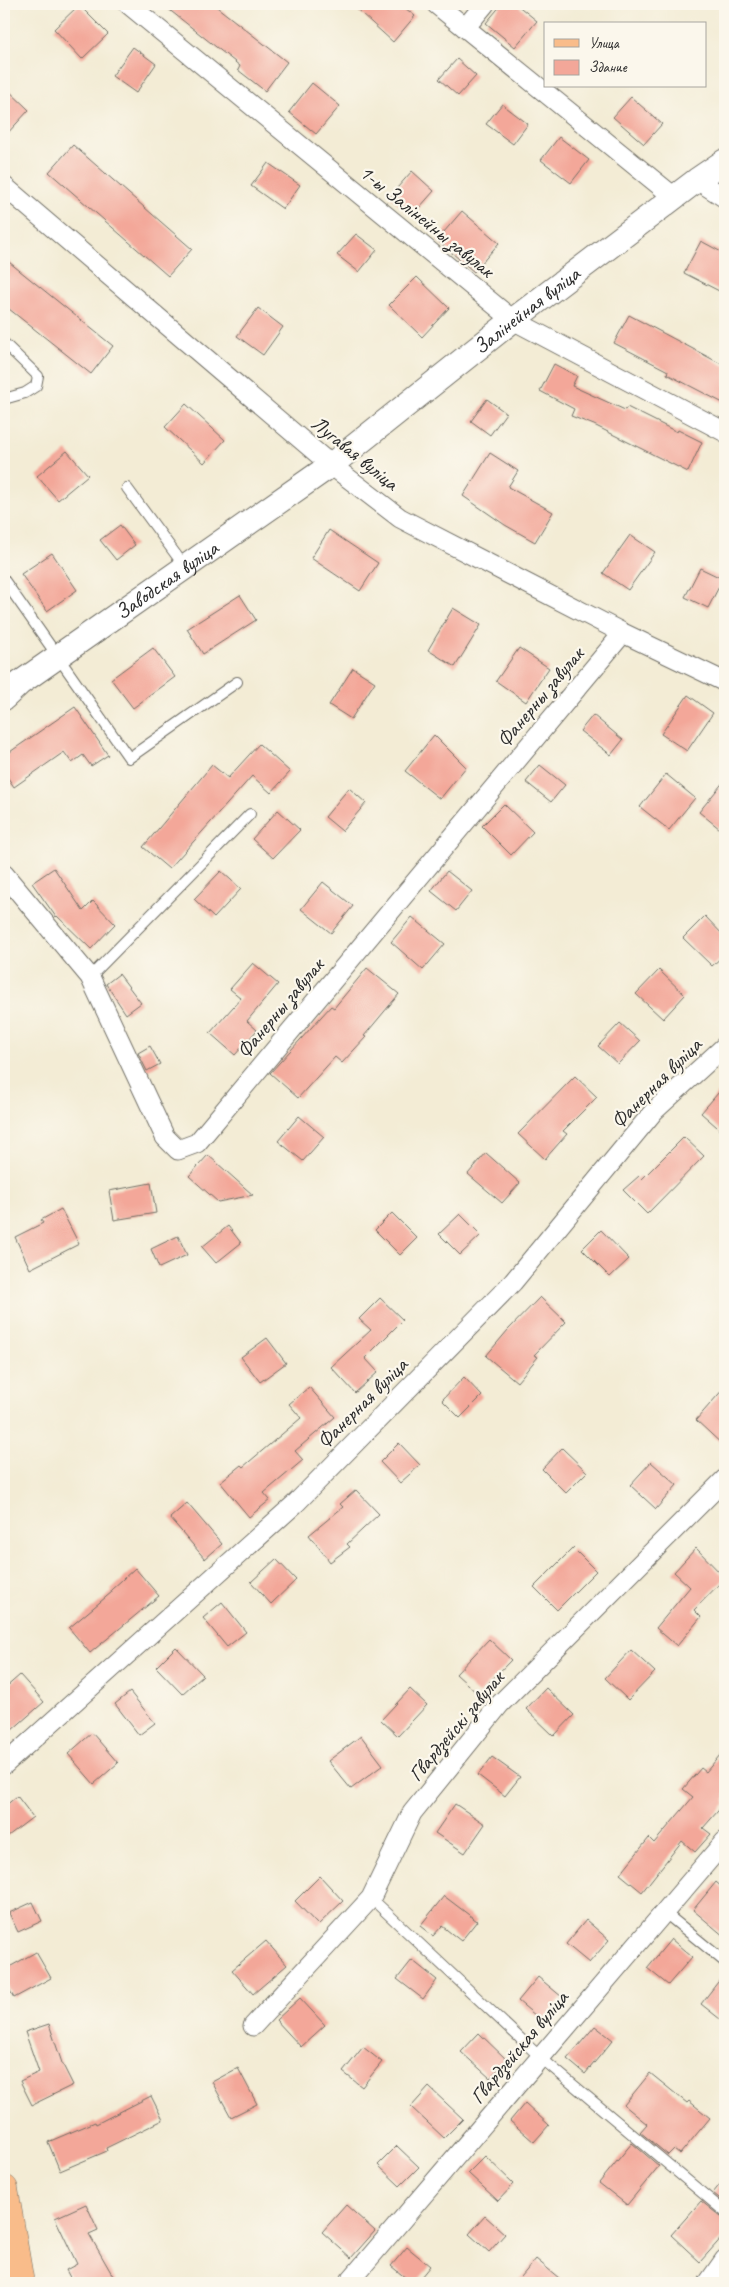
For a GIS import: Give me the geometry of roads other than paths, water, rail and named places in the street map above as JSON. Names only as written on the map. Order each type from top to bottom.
[{"type":"main road","points":[[5,2206],[20,2283]]},
{"type":"street","name":"1-ы Залінейны завулак","points":[[128,4],[513,320],[725,432]]},
{"type":"street","points":[[436,4],[674,197]]},
{"type":"street","points":[[465,28],[485,4]]},
{"type":"street","name":"Залінейная вуліца","points":[[332,465],[513,320],[674,197],[725,161]]},
{"type":"street","points":[[697,180],[725,198]]},
{"type":"street","name":"Лугавая вуліца","points":[[4,186],[332,465],[400,518],[725,682]]},
{"type":"street","name":"Заводская вуліца","points":[[4,698],[20,683],[332,465]]},
{"type":"street","name":"Фанерны завулак","points":[[4,874],[90,976],[165,1137],[178,1150],[196,1143],[623,632]]},
{"type":"street","name":"Фанерная вуліца","points":[[4,1765],[303,1496],[513,1282],[654,1111],[725,1046]]},
{"type":"street","name":"Гвардзейскі завулак","points":[[253,2026],[371,1898],[412,1813],[500,1704],[725,1479]]},
{"type":"street","name":"Гвардзейская вуліца","points":[[348,2283],[725,1841]]},
{"type":"street","points":[[708,2283],[725,2259]]},
{"type":"lane","points":[[4,343],[38,376],[36,386],[25,393],[4,399]]},
{"type":"lane","points":[[126,488],[186,567]]},
{"type":"lane","points":[[4,580],[129,758],[237,682]]},
{"type":"lane","points":[[90,976],[250,814]]},
{"type":"lane","points":[[371,1898],[540,2057],[725,2212]]},
{"type":"lane","points":[[664,1912],[725,1962]]}]
